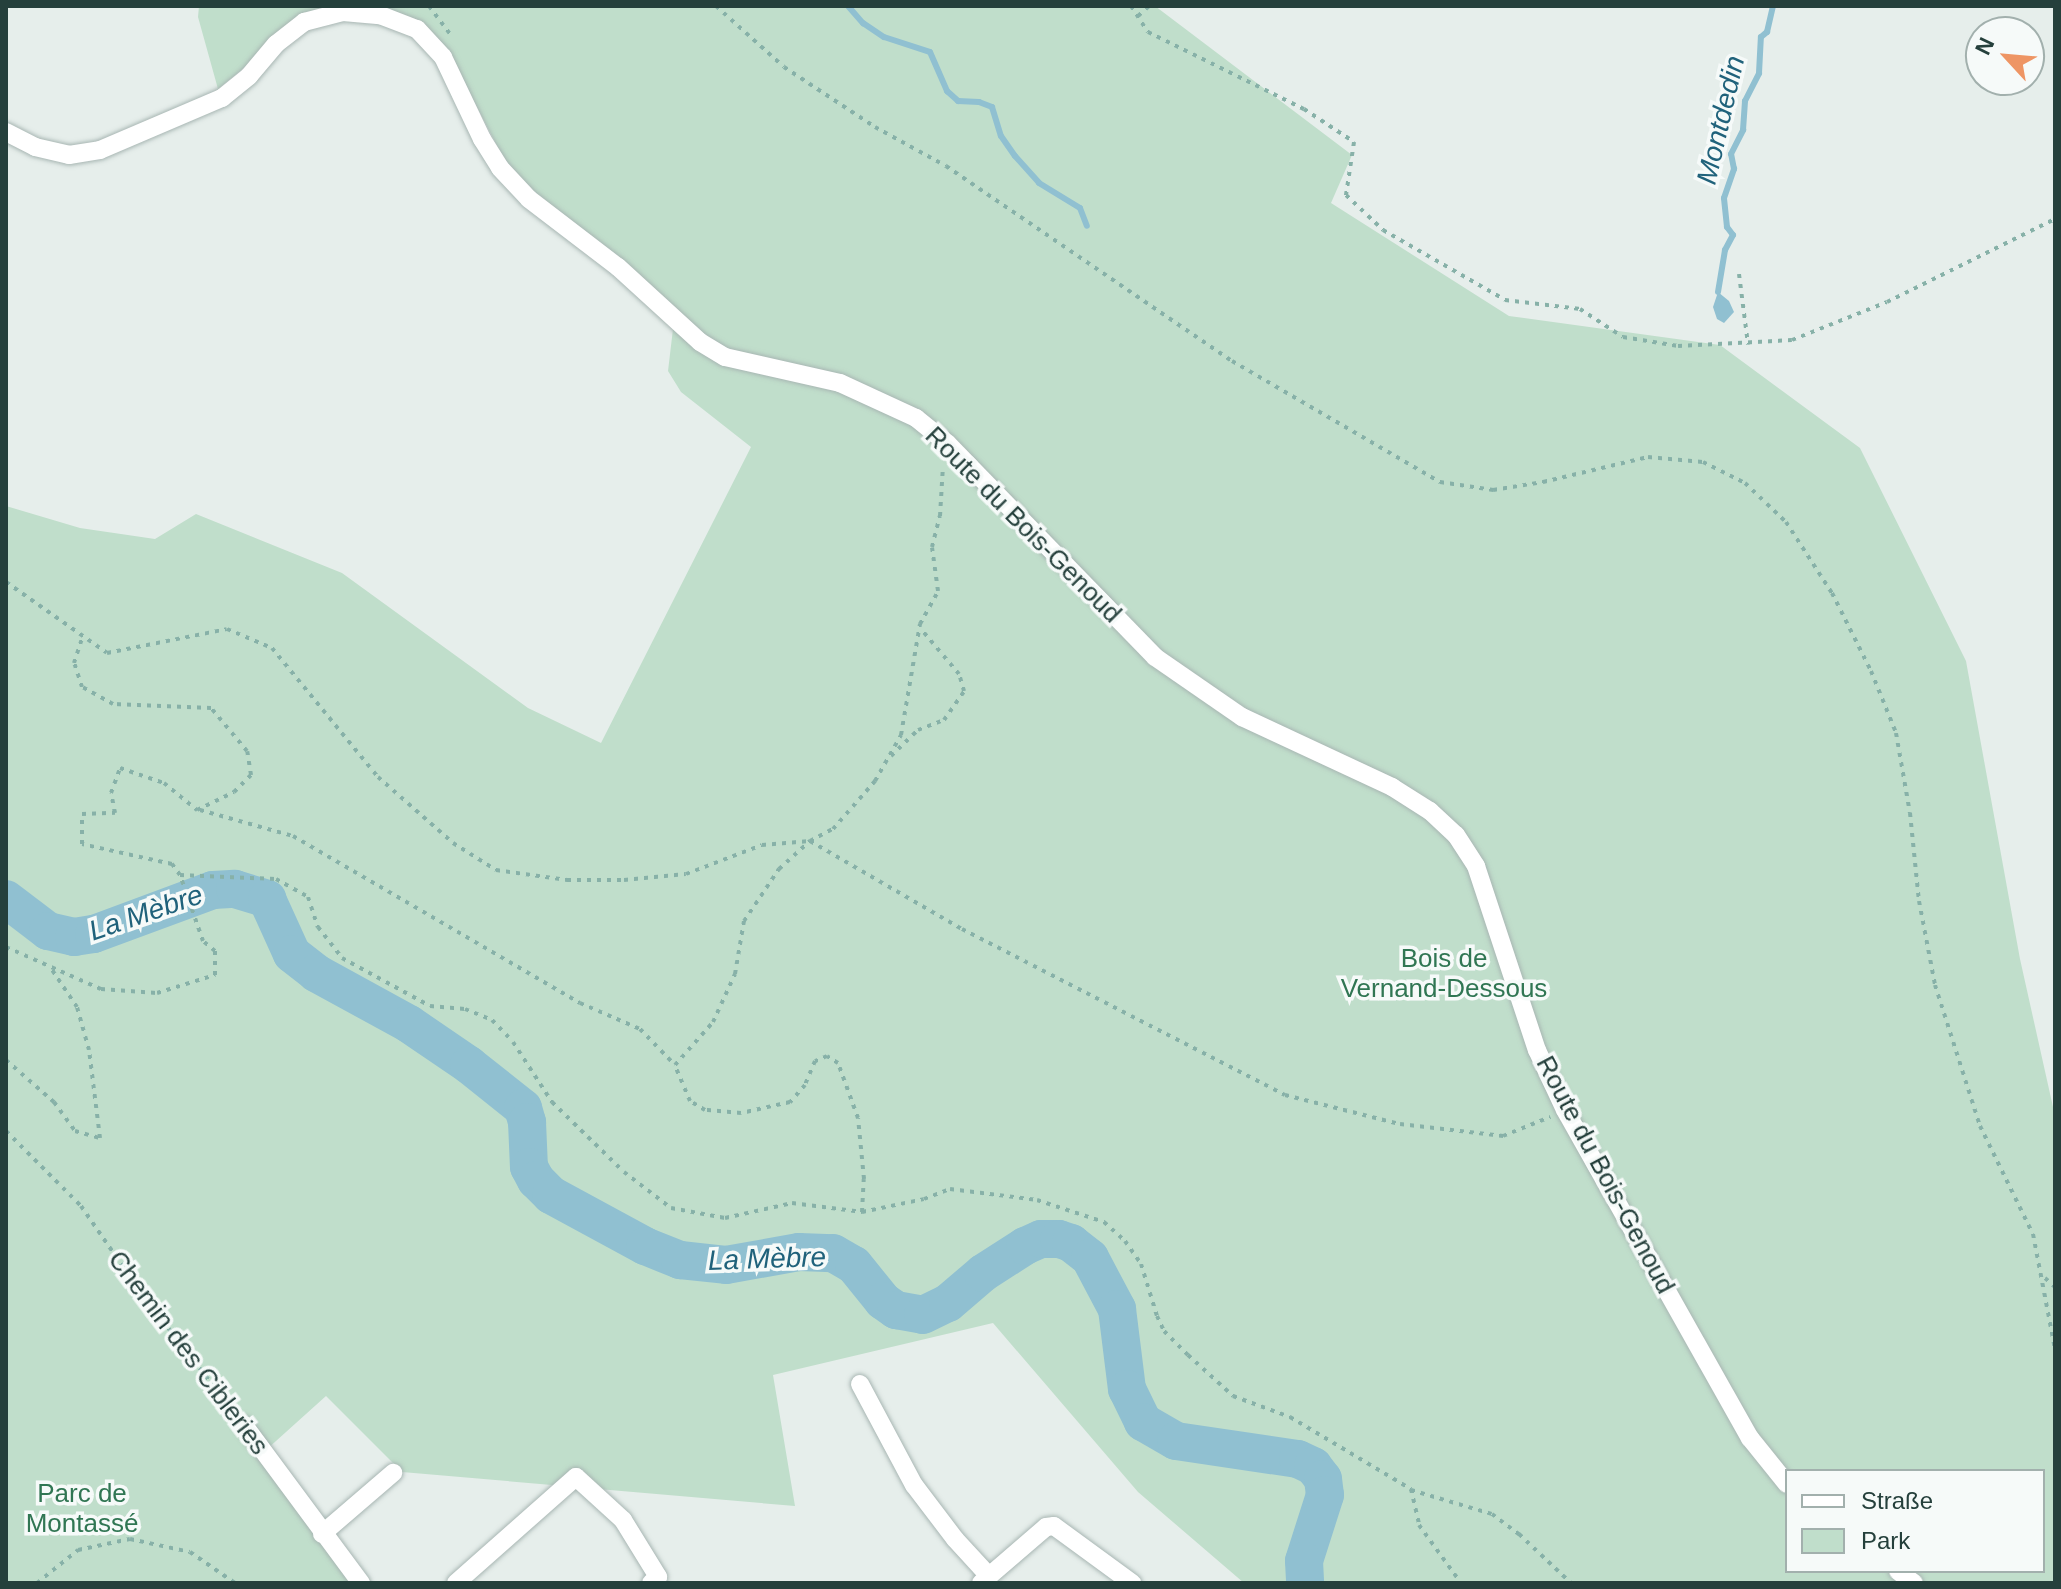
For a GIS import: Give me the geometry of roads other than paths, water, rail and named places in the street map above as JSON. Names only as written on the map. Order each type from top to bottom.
[{"type":"street","name":"Route du Bois-Genoud","points":[[6,132],[35,147],[69,155],[100,150],[222,98],[249,76],[276,44],[304,22],[343,12],[380,15],[417,29],[443,57],[482,139],[500,168],[529,199],[618,267],[672,321],[725,357],[840,383],[916,418],[948,444],[1155,657],[1242,717],[1392,787],[1430,811],[1456,835],[1476,866],[1537,1050],[1565,1110],[1750,1438],[1785,1482]]},
{"type":"street","points":[[860,1384],[914,1485],[985,1579],[1046,1527],[1054,1526],[1132,1583]]},
{"type":"street","name":"Chemin des Cibleries","points":[[244,1425],[361,1583]]},
{"type":"street","points":[[322,1534],[393,1473]]},
{"type":"street","points":[[456,1583],[576,1477],[623,1520],[658,1577],[651,1583]]},
{"type":"water","points":[[1718,292],[1729,301],[1734,312],[1724,323],[1717,319],[1713,307]]},
{"type":"waterway","points":[[848,6],[863,23],[884,37],[930,52],[947,91],[958,101],[979,102],[992,107],[1001,136],[1015,156],[1039,183],[1080,208],[1087,226]]},
{"type":"waterway","name":"Montdedin","points":[[1718,292],[1725,250],[1733,235],[1727,227],[1724,198],[1734,169],[1731,154],[1743,130],[1745,101],[1759,73],[1761,37],[1767,32],[1773,6]]},
{"type":"waterway","name":"La Mèbre","points":[[6,899],[48,931],[74,937],[94,934],[213,890],[235,889],[267,899],[292,954],[316,973],[409,1024],[469,1065],[523,1108],[527,1122],[529,1167],[536,1180],[551,1195],[645,1246],[680,1260],[726,1265],[799,1252],[833,1253],[854,1265],[883,1301],[896,1310],[923,1315],[948,1303],[983,1273],[1025,1246],[1041,1239],[1071,1243],[1090,1258],[1117,1309],[1127,1389],[1143,1422],[1176,1441],[1298,1459],[1313,1466],[1323,1479],[1325,1495],[1304,1561],[1305,1583]]},
{"type":"park label","name":"Bois de Vernand-Dessous","points":[[1444,974]]},
{"type":"park label","name":"Parc de Montassé","points":[[82,1509]]}]
